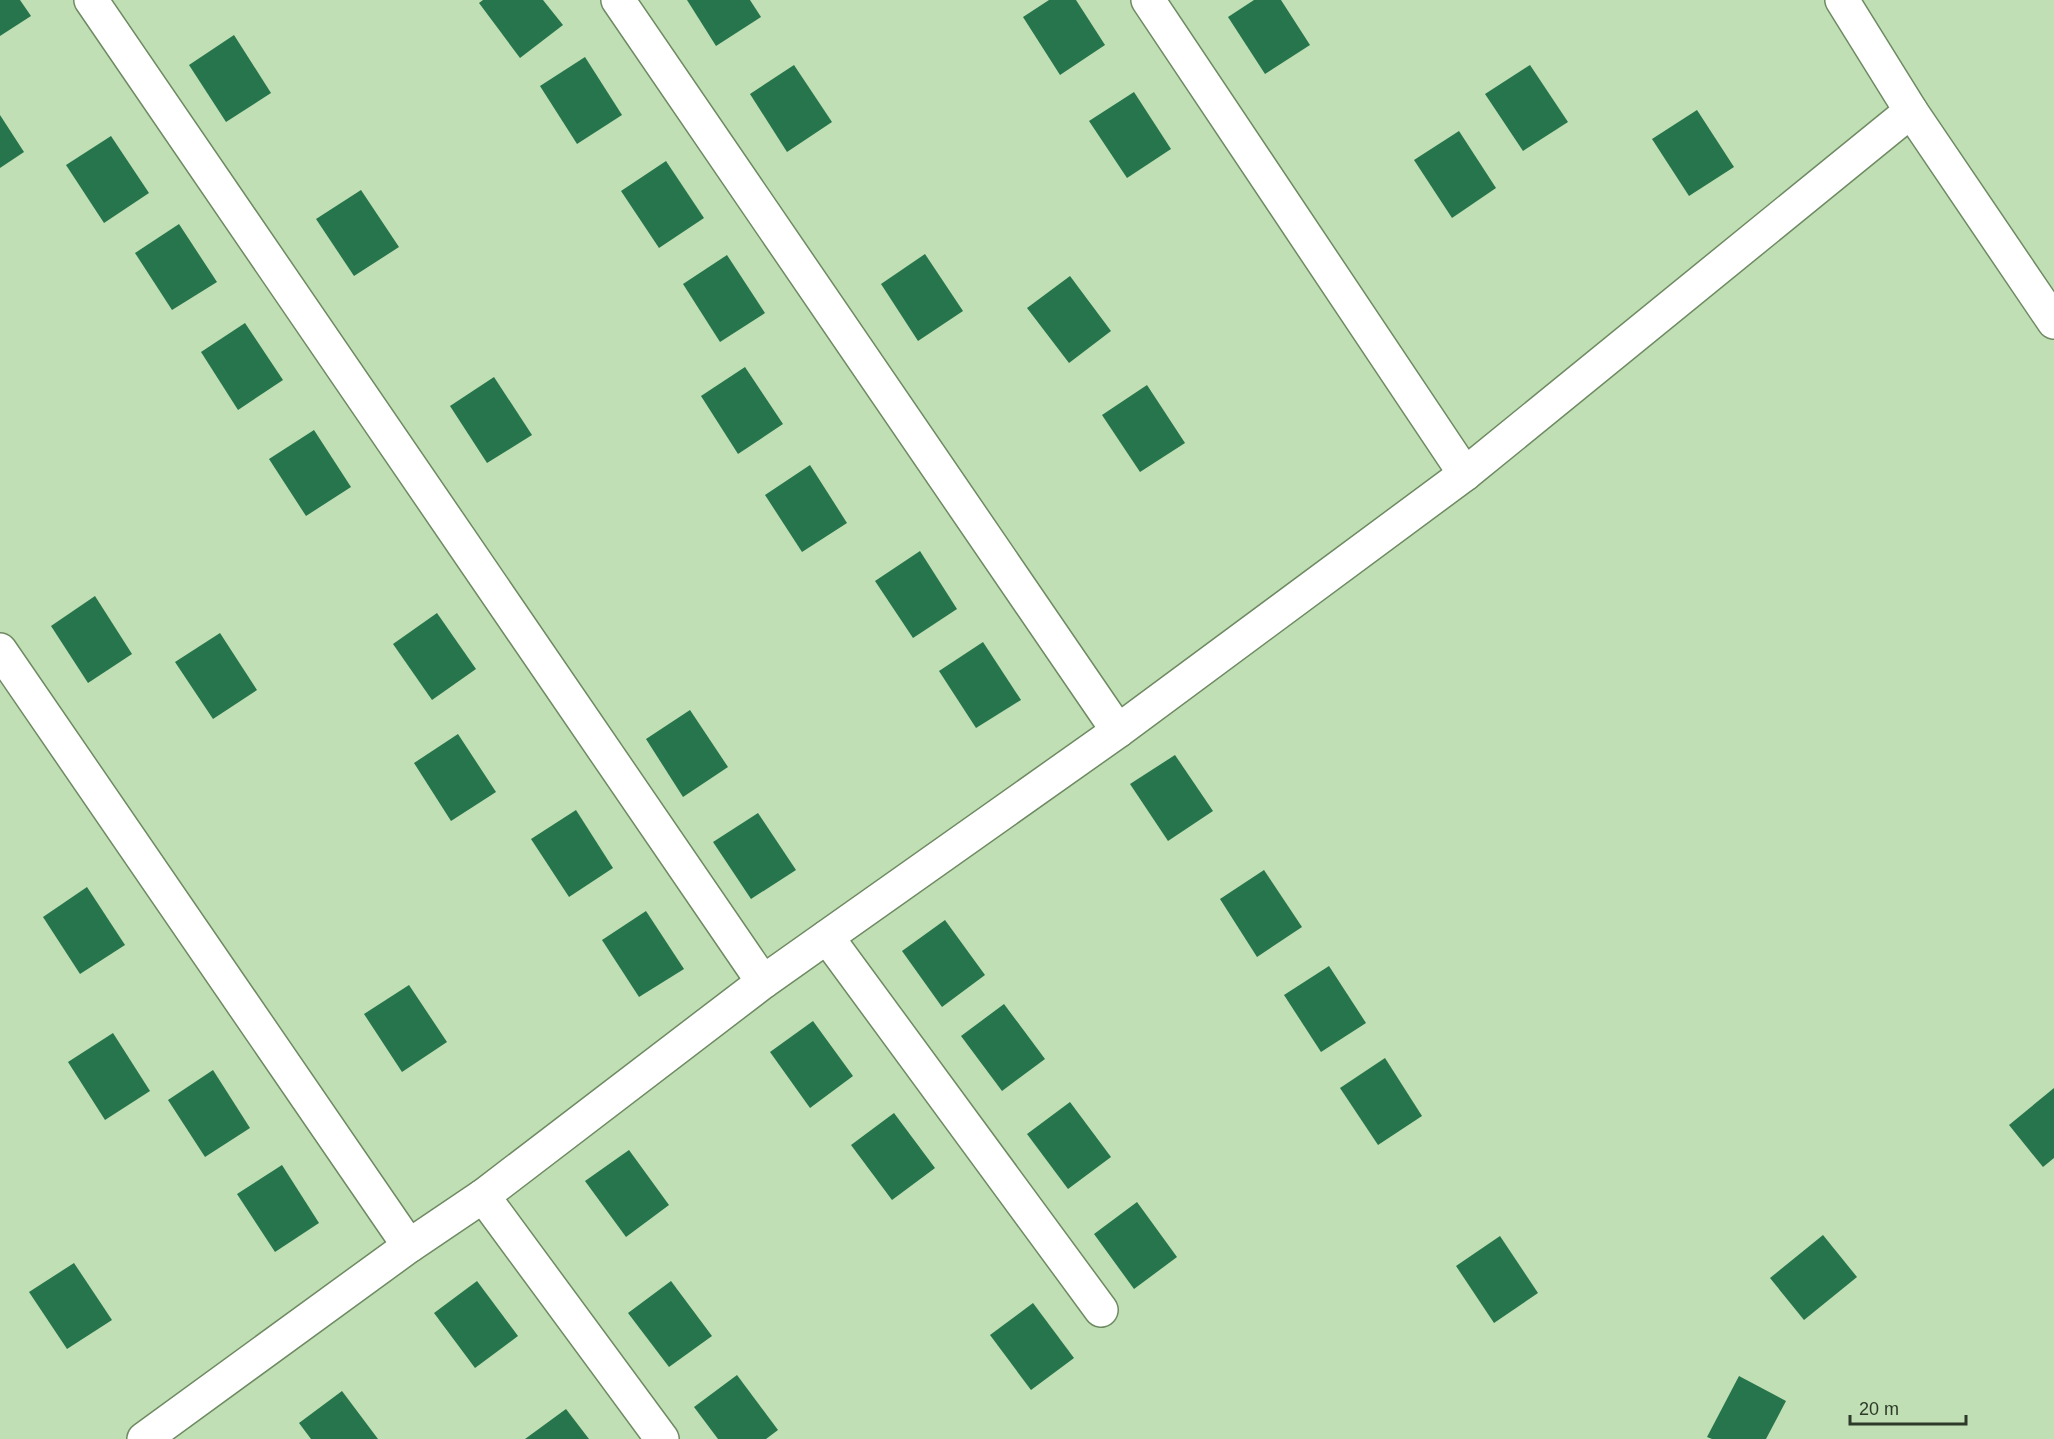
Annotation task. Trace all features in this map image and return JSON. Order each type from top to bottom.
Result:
[{"type":"street","points":[[91,0],[763,982]]},
{"type":"street","points":[[618,0],[1118,731]]},
{"type":"street","points":[[1148,0],[1465,474]]},
{"type":"street","points":[[1842,0],[1911,111],[2054,322]]},
{"type":"street","points":[[144,1439],[409,1246],[483,1196],[763,982],[1118,731],[1465,474],[1911,111]]},
{"type":"street","points":[[0,650],[409,1246]]},
{"type":"street","points":[[827,937],[1101,1310]]},
{"type":"street","points":[[483,1196],[662,1439]]},
{"type":"building","points":[[0,0],[20,0],[31,16],[0,36]]},
{"type":"building","points":[[483,0],[543,0],[563,25],[520,58],[479,3]]},
{"type":"building","points":[[687,0],[750,0],[761,17],[716,46]]},
{"type":"building","points":[[1049,0],[1076,0],[1105,45],[1060,75],[1023,17]]},
{"type":"building","points":[[1254,0],[1281,0],[1310,45],[1265,74],[1228,17]]},
{"type":"building","points":[[234,35],[271,93],[226,122],[189,65]]},
{"type":"building","points":[[585,57],[622,115],[577,144],[540,86]]},
{"type":"building","points":[[794,65],[832,122],[787,152],[750,94]]},
{"type":"building","points":[[1530,65],[1568,122],[1523,151],[1485,94]]},
{"type":"building","points":[[1134,92],[1171,149],[1127,178],[1089,121]]},
{"type":"building","points":[[1697,110],[1734,167],[1689,196],[1652,139]]},
{"type":"building","points":[[0,115],[24,152],[0,168]]},
{"type":"building","points":[[1459,131],[1496,188],[1452,218],[1414,160]]},
{"type":"building","points":[[111,136],[149,193],[104,223],[66,165]]},
{"type":"building","points":[[666,161],[704,218],[659,248],[621,191]]},
{"type":"building","points":[[361,190],[399,247],[354,276],[316,219]]},
{"type":"building","points":[[179,224],[217,282],[172,310],[135,253]]},
{"type":"building","points":[[925,254],[963,311],[918,341],[881,284]]},
{"type":"building","points":[[727,255],[765,313],[720,342],[683,284]]},
{"type":"building","points":[[1070,276],[1111,331],[1069,363],[1027,308]]},
{"type":"building","points":[[245,323],[283,380],[238,410],[201,352]]},
{"type":"building","points":[[745,367],[783,424],[738,454],[701,396]]},
{"type":"building","points":[[494,377],[532,435],[487,463],[450,406]]},
{"type":"building","points":[[1147,385],[1185,443],[1140,472],[1102,415]]},
{"type":"building","points":[[314,430],[351,487],[306,516],[269,459]]},
{"type":"building","points":[[810,465],[847,523],[802,552],[765,495]]},
{"type":"building","points":[[920,551],[957,609],[913,638],[875,581]]},
{"type":"building","points":[[95,596],[132,654],[88,683],[51,626]]},
{"type":"building","points":[[437,613],[476,669],[432,700],[393,644]]},
{"type":"building","points":[[220,633],[257,690],[213,719],[175,662]]},
{"type":"building","points":[[983,642],[1021,700],[976,728],[939,671]]},
{"type":"building","points":[[690,710],[728,767],[683,797],[646,739]]},
{"type":"building","points":[[458,734],[496,792],[451,821],[414,763]]},
{"type":"building","points":[[1175,755],[1213,811],[1168,841],[1130,784]]},
{"type":"building","points":[[576,810],[613,868],[569,897],[531,839]]},
{"type":"building","points":[[758,813],[796,870],[751,899],[713,842]]},
{"type":"building","points":[[1264,870],[1302,927],[1257,957],[1220,899]]},
{"type":"building","points":[[87,887],[125,945],[80,974],[43,917]]},
{"type":"building","points":[[646,911],[684,969],[639,997],[602,940]]},
{"type":"building","points":[[945,920],[985,975],[942,1007],[902,951]]},
{"type":"building","points":[[1329,966],[1366,1023],[1321,1052],[1284,995]]},
{"type":"building","points":[[409,985],[447,1042],[402,1072],[364,1014]]},
{"type":"building","points":[[1004,1004],[1045,1059],[1002,1091],[961,1036]]},
{"type":"building","points":[[813,1021],[853,1076],[810,1108],[770,1052]]},
{"type":"building","points":[[113,1033],[150,1091],[105,1120],[68,1062]]},
{"type":"building","points":[[1385,1058],[1422,1116],[1378,1145],[1340,1088]]},
{"type":"building","points":[[213,1070],[250,1128],[205,1157],[168,1100]]},
{"type":"building","points":[[2054,1088],[2054,1158],[2043,1167],[2009,1125]]},
{"type":"building","points":[[1070,1102],[1111,1157],[1068,1189],[1027,1134]]},
{"type":"building","points":[[894,1113],[935,1168],[892,1200],[851,1145]]},
{"type":"building","points":[[629,1150],[669,1205],[626,1237],[585,1181]]},
{"type":"building","points":[[282,1165],[319,1223],[275,1252],[237,1194]]},
{"type":"building","points":[[1137,1202],[1177,1257],[1134,1289],[1094,1234]]},
{"type":"building","points":[[1823,1235],[1857,1277],[1804,1320],[1770,1278]]},
{"type":"building","points":[[1500,1236],[1538,1293],[1494,1323],[1456,1266]]},
{"type":"building","points":[[74,1263],[112,1320],[67,1349],[29,1292]]},
{"type":"building","points":[[477,1281],[518,1336],[475,1368],[434,1313]]},
{"type":"building","points":[[671,1281],[712,1336],[669,1367],[628,1313]]},
{"type":"building","points":[[1033,1303],[1074,1358],[1031,1390],[990,1335]]},
{"type":"building","points":[[737,1375],[778,1430],[766,1439],[718,1439],[694,1407]]},
{"type":"building","points":[[1739,1376],[1786,1401],[1766,1439],[1712,1439],[1707,1437]]},
{"type":"building","points":[[342,1391],[378,1439],[311,1439],[299,1423]]},
{"type":"building","points":[[566,1409],[589,1439],[525,1439]]}]
